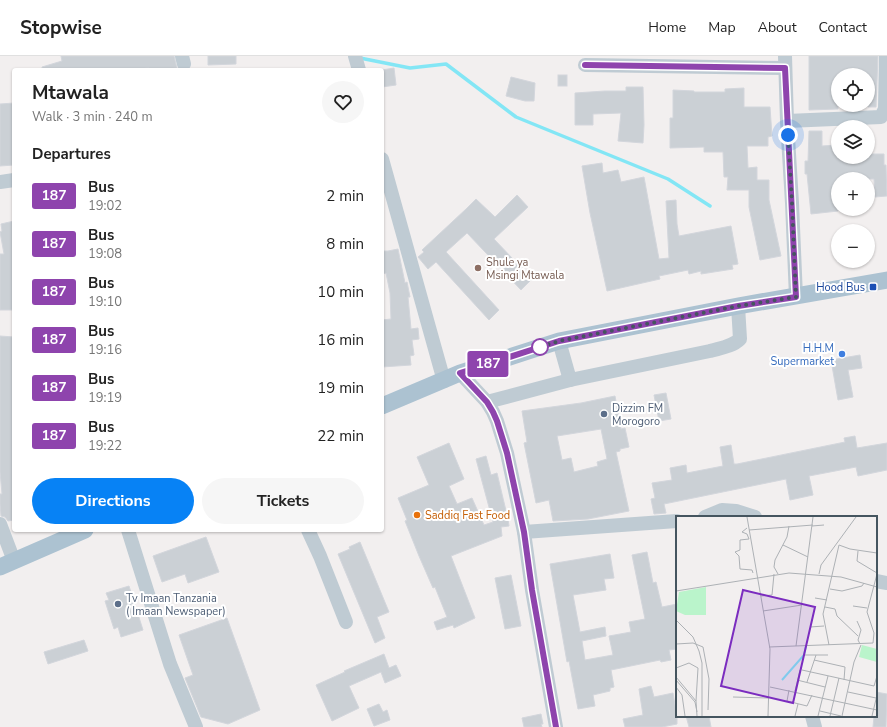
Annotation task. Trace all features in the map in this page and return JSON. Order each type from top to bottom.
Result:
[{"type":"main road","points":[[384,405],[460,373],[559,341],[738,306],[887,280]]},
{"type":"main road","points":[[7,564],[80,532]]},
{"type":"street","points":[[356,56],[359,68]]},
{"type":"street","points":[[787,121],[881,117],[885,109],[886,56]]},
{"type":"street","points":[[585,65],[684,61],[785,62],[796,297]]},
{"type":"street","points":[[384,166],[444,381]]},
{"type":"street","points":[[487,402],[570,380],[710,351],[736,342],[740,339],[738,306]]},
{"type":"street","points":[[559,341],[570,380]]},
{"type":"street","points":[[460,373],[487,402],[502,434],[524,532],[532,590],[556,727]]},
{"type":"street","points":[[707,516],[722,510],[736,511],[753,516]]},
{"type":"street","points":[[524,532],[676,522]]},
{"type":"street","points":[[0,524],[7,564]]},
{"type":"street","points":[[129,532],[170,664],[196,727]]},
{"type":"street","points":[[309,532],[346,622]]},
{"type":"street","points":[[877,581],[887,583]]},
{"type":"street","points":[[812,717],[814,727]]},
{"type":"building","points":[[61,56],[174,56],[177,68],[42,68],[62,61]]},
{"type":"building","points":[[208,56],[236,56],[236,64],[208,65]]},
{"type":"building","points":[[809,56],[878,56],[876,107],[875,68],[831,68],[831,109],[809,110]]},
{"type":"building","points":[[394,68],[396,85],[384,87],[384,70]]},
{"type":"building","points":[[558,75],[567,75],[567,86],[558,86]]},
{"type":"building","points":[[511,77],[535,83],[534,101],[525,101],[506,96]]},
{"type":"building","points":[[626,87],[643,87],[643,143],[618,141],[621,113],[593,114],[593,125],[575,125],[575,93],[626,91]]},
{"type":"building","points":[[744,88],[744,107],[770,107],[772,136],[768,137],[768,146],[747,146],[748,168],[757,167],[757,180],[769,180],[769,200],[781,256],[760,260],[749,207],[749,190],[727,190],[728,177],[724,177],[723,152],[704,152],[704,147],[670,148],[670,118],[673,118],[673,90],[725,92],[725,89]]},
{"type":"building","points":[[12,103],[12,165],[0,166],[0,104]]},
{"type":"building","points":[[809,131],[822,131],[822,146],[831,145],[831,164],[875,164],[875,154],[884,154],[884,165],[886,165],[887,196],[875,197],[875,172],[831,172],[831,212],[811,214],[807,174],[805,174],[805,161],[808,161]]},
{"type":"building","points":[[602,163],[603,173],[618,170],[621,182],[644,177],[659,259],[669,258],[666,201],[676,200],[679,236],[731,226],[738,264],[732,265],[733,269],[701,274],[701,271],[689,274],[688,270],[659,276],[660,279],[607,291],[590,213],[582,166]]},
{"type":"building","points":[[517,195],[528,207],[494,239],[532,279],[521,290],[467,233],[446,252],[499,310],[489,320],[436,262],[428,269],[418,257],[424,252],[422,250],[476,199],[495,217]]},
{"type":"building","points":[[12,221],[12,310],[0,310],[0,254],[4,254],[0,232],[2,231],[1,224]]},
{"type":"building","points":[[398,249],[405,283],[407,282],[410,297],[408,297],[411,329],[418,328],[419,339],[412,340],[414,355],[410,356],[411,365],[384,367],[384,320],[391,319],[390,293],[386,273],[384,274],[384,251]]},
{"type":"building","points":[[0,336],[12,337],[12,520],[8,521],[5,517],[1,516],[0,494],[2,494],[0,472]]},
{"type":"building","points":[[860,355],[862,368],[848,370],[853,397],[838,400],[831,360]]},
{"type":"building","points":[[666,393],[671,419],[659,421],[654,395]]},
{"type":"building","points":[[615,396],[621,429],[625,428],[629,447],[620,449],[620,451],[616,452],[629,511],[588,519],[553,521],[549,500],[536,503],[524,443],[527,442],[522,411],[581,403]],"holes":[[[601,429],[607,459],[597,462],[598,466],[574,472],[571,458],[562,460],[557,436]]]},
{"type":"building","points":[[855,436],[857,448],[887,443],[887,470],[858,476],[856,467],[809,476],[813,495],[790,500],[786,479],[664,504],[666,513],[654,514],[651,499],[655,498],[652,483],[672,480],[670,468],[686,465],[687,473],[723,466],[720,447],[731,445],[734,464],[737,464],[845,442],[844,438]]},
{"type":"building","points":[[449,443],[464,479],[449,486],[457,504],[472,498],[484,525],[493,522],[476,459],[486,456],[491,475],[497,473],[509,526],[501,527],[502,536],[451,556],[475,618],[454,628],[453,625],[437,630],[434,622],[447,617],[435,587],[433,588],[419,556],[405,521],[407,520],[398,498],[429,485],[417,457]]},
{"type":"building","points":[[206,537],[219,572],[188,583],[185,574],[162,582],[153,556]]},
{"type":"building","points":[[360,542],[389,612],[377,617],[385,638],[375,643],[338,554],[350,549],[349,547]]},
{"type":"building","points":[[647,552],[653,583],[656,582],[662,607],[676,604],[676,649],[669,650],[671,660],[661,662],[660,660],[611,670],[614,687],[610,688],[610,691],[593,695],[595,706],[578,709],[569,661],[567,662],[550,564],[610,554],[614,578],[604,579],[606,590],[573,595],[580,632],[605,627],[606,636],[582,641],[585,660],[613,655],[609,636],[631,632],[629,622],[645,619],[632,555]]},
{"type":"building","points":[[511,575],[521,626],[505,629],[495,578]]},
{"type":"building","points":[[129,586],[143,630],[121,637],[118,627],[114,629],[105,601],[109,600],[106,593]]},
{"type":"building","points":[[227,618],[260,710],[228,724],[201,717],[185,678],[193,675],[179,635]]},
{"type":"building","points":[[84,640],[88,651],[48,664],[44,652]]},
{"type":"building","points":[[384,654],[389,668],[396,665],[401,676],[385,683],[381,672],[349,686],[359,708],[332,721],[316,685]]},
{"type":"building","points":[[651,686],[654,697],[673,693],[677,724],[662,727],[625,727],[623,719],[643,715],[639,689]]},
{"type":"building","points":[[877,692],[887,694],[886,727],[873,727],[874,717],[877,717]]},
{"type":"building","points":[[379,704],[383,712],[387,710],[390,720],[374,726],[367,709]]},
{"type":"building","points":[[541,714],[543,724],[541,724],[542,727],[524,727],[522,718]]},
{"type":"building","points":[[686,717],[709,717],[711,727],[689,727]]},
{"type":"waterway","points":[[360,58],[410,68],[446,64],[516,117],[668,179],[710,206]]},
{"type":"bus line","name":"187","points":[[556,727],[532,590],[524,532],[502,434],[487,402],[460,373],[559,341],[738,306],[796,297],[785,68],[585,65]]},
{"type":"place","name":"Shule ya Msingi Mtawala","points":[[478,268]]},
{"type":"place","name":"Hood Bus","points":[[873,287]]},
{"type":"place","name":"H.H.M Supermarket","points":[[842,354]]},
{"type":"place","name":"Dizzim FM Morogoro","points":[[604,414]]},
{"type":"place","name":"Saddiq Fast Food","points":[[417,515]]},
{"type":"place","name":"Tv Imaan Tanzania ( Imaan Newspaper)","points":[[118,604]]},
{"type":"route","points":[[540,347],[534,349],[559,341],[738,306],[796,297],[788,135]]}]
